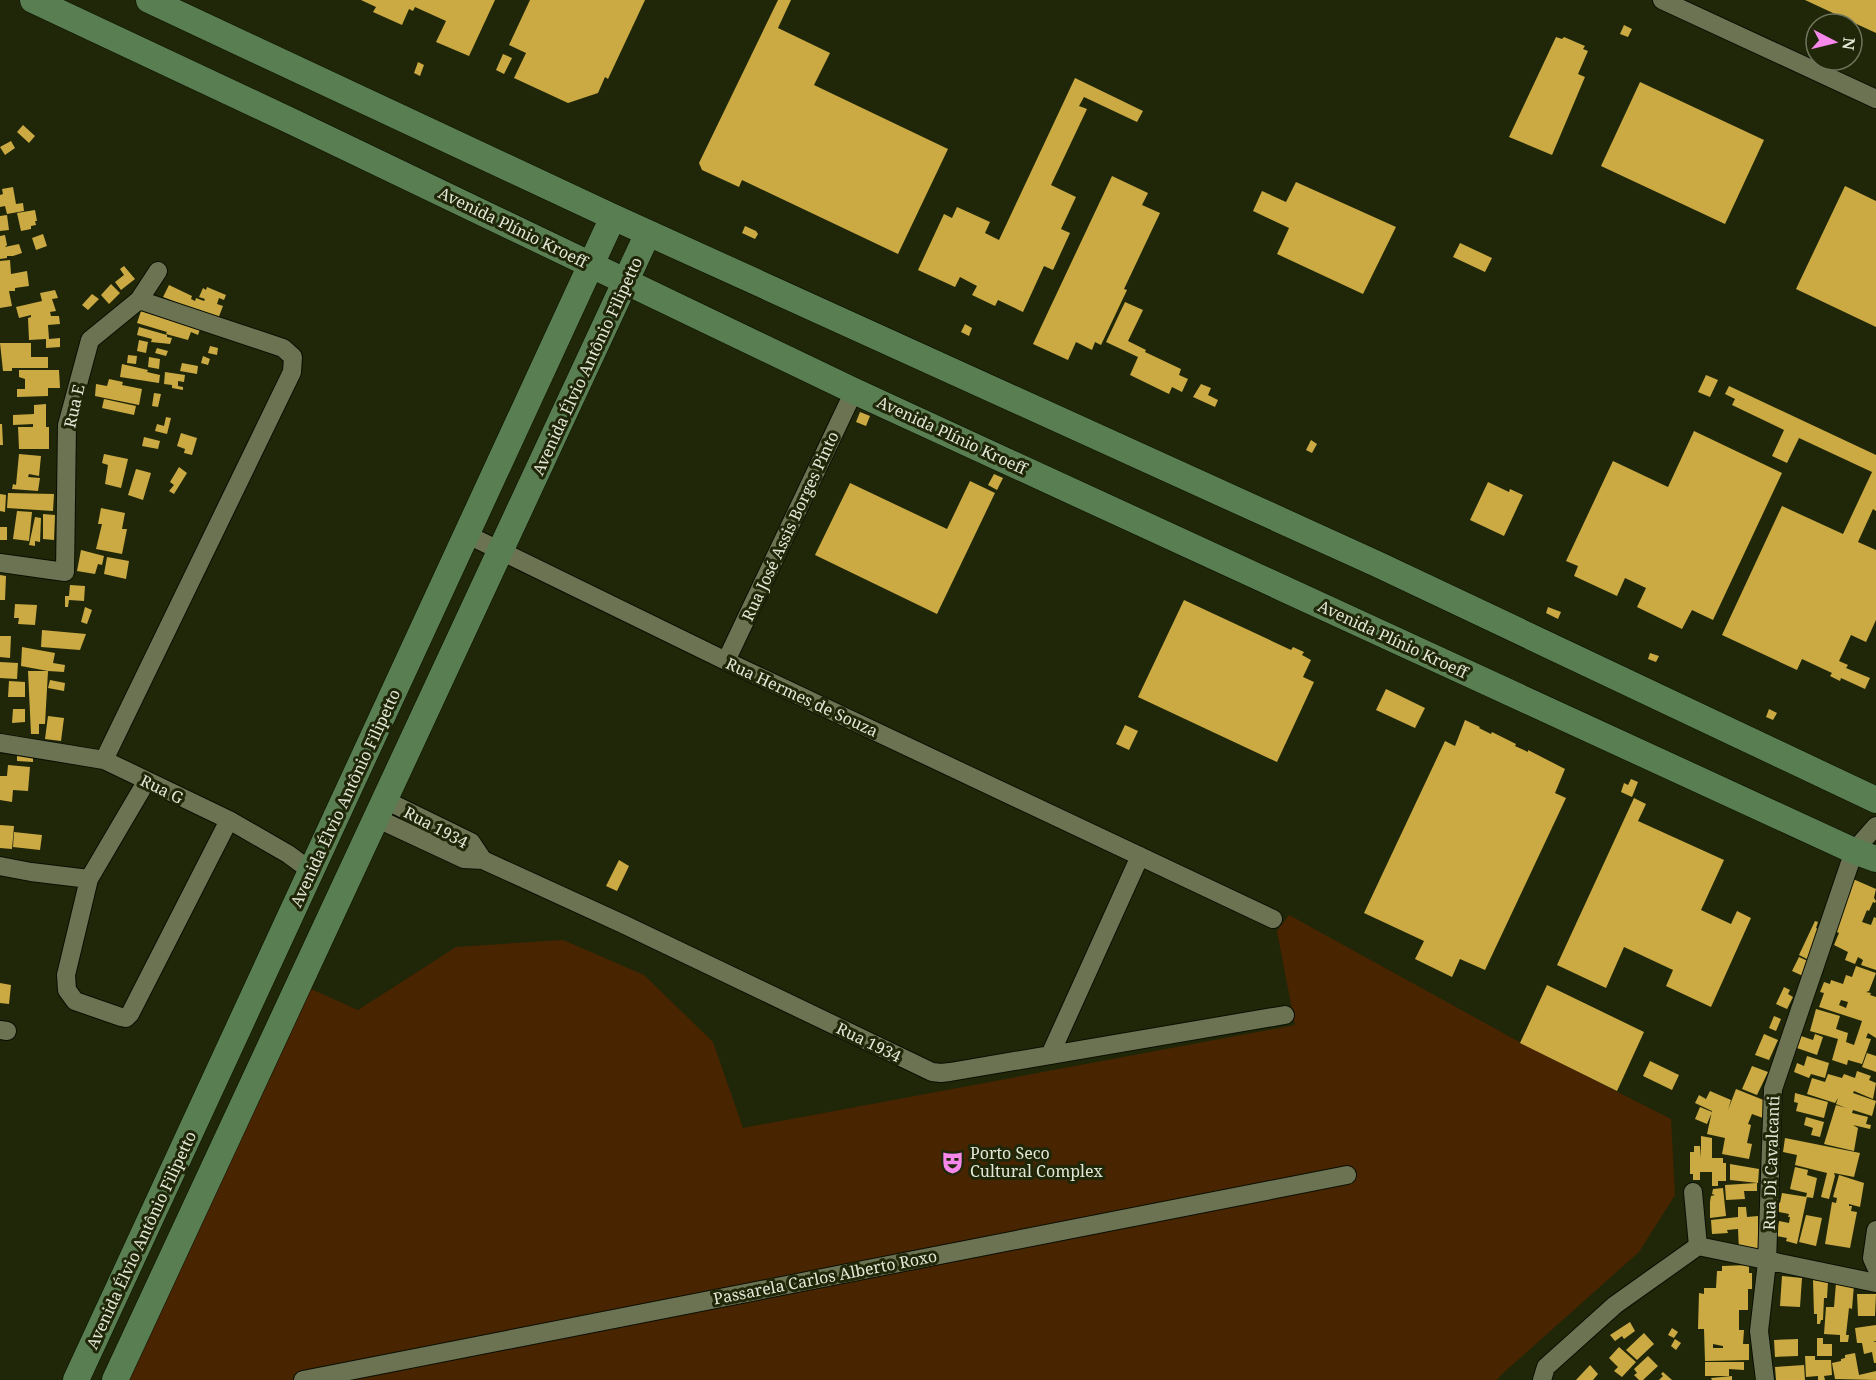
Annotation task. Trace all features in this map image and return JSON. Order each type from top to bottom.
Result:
[{"type":"main road","name":"Avenida Plínio Kroeff","points":[[33,0],[855,391],[1865,855]]},
{"type":"main road","points":[[149,0],[613,217],[1377,564],[1876,800]]},
{"type":"main road","name":"Avenida Élvio Antônio Filipetto","points":[[76,1380],[613,217]]},
{"type":"main road","name":"Avenida Élvio Antônio Filipetto","points":[[115,1380],[376,807],[501,551],[648,233]]},
{"type":"main road","points":[[330,829],[342,816],[376,807],[361,787],[362,761]]},
{"type":"street","points":[[1662,0],[1876,99]]},
{"type":"street","name":"Rua E","points":[[0,563],[65,572],[67,425],[90,340],[139,300],[158,271]]},
{"type":"street","points":[[104,760],[292,372],[293,357],[283,348],[139,300]]},
{"type":"street","name":"Rua José Assis Borges Pinto","points":[[726,661],[855,391]]},
{"type":"street","name":"Rua Hermes de Souza","points":[[466,534],[726,661],[1274,919]]},
{"type":"street","name":"Rua G","points":[[0,742],[104,760],[229,820],[288,854],[311,872]]},
{"type":"street","points":[[146,782],[89,879],[66,975],[67,990],[75,1001],[126,1018],[130,1014],[229,820]]},
{"type":"street","name":"Rua 1934","points":[[376,807],[471,842],[483,860],[623,924],[932,1072],[940,1073],[1285,1015]]},
{"type":"street","points":[[1865,855],[1876,826]]},
{"type":"street","name":"Rua Di Cavalcanti","points":[[1765,1380],[1759,1331],[1767,1262],[1773,1089],[1865,855]]},
{"type":"street","points":[[1050,1055],[1140,856]]},
{"type":"street","points":[[0,866],[89,879]]},
{"type":"street","name":"Passarela Carlos Alberto Roxo","points":[[303,1380],[1347,1175]]},
{"type":"street","points":[[1693,1192],[1698,1246]]},
{"type":"street","points":[[1876,1230],[1872,1257],[1876,1267]]},
{"type":"street","points":[[1542,1380],[1546,1367],[1615,1305],[1698,1246],[1876,1283]]},
{"type":"shaded area","name":"Porto Seco Cultural Complex","points":[[1289,915],[1523,1044],[1671,1119],[1675,1195],[1639,1252],[1497,1380],[127,1380],[311,989],[358,1010],[456,947],[563,940],[644,975],[713,1042],[743,1128],[1295,1025],[1277,931]]},
{"type":"building","points":[[361,0],[495,0],[469,56],[436,42],[446,21],[415,7],[413,11],[409,9],[402,25],[373,12],[376,7]]},
{"type":"building","points":[[530,0],[645,0],[608,79],[605,77],[598,93],[568,103],[514,78],[526,53],[509,45]]},
{"type":"building","points":[[778,0],[791,0],[778,28],[830,53],[814,85],[948,149],[898,254],[742,180],[739,187],[702,170],[699,163]]},
{"type":"building","points":[[1805,0],[1876,0],[1876,33],[1864,27],[1864,12],[1831,12]]},
{"type":"building","points":[[1624,25],[1632,29],[1628,37],[1620,34]]},
{"type":"building","points":[[1556,37],[1562,39],[1564,37],[1585,46],[1583,49],[1588,51],[1578,74],[1585,77],[1552,155],[1509,137]]},
{"type":"building","points":[[503,54],[512,58],[504,74],[496,70]]},
{"type":"building","points":[[418,62],[424,65],[420,76],[414,73]]},
{"type":"building","points":[[1075,78],[1143,111],[1137,122],[1084,97],[1079,106],[1087,109],[1051,185],[1076,197],[1061,229],[1070,233],[1053,270],[1044,266],[1023,312],[998,300],[995,306],[972,295],[977,286],[960,277],[955,287],[918,270],[944,214],[952,218],[957,207],[990,222],[985,233],[999,240]]},
{"type":"building","points":[[1640,82],[1764,140],[1725,224],[1601,166]]},
{"type":"building","points":[[23,125],[35,136],[29,143],[17,132]]},
{"type":"building","points":[[11,141],[15,148],[5,155],[0,147]]},
{"type":"building","points":[[1112,176],[1148,193],[1142,205],[1160,213],[1124,289],[1127,290],[1101,345],[1095,342],[1092,350],[1076,342],[1068,360],[1033,344]]},
{"type":"building","points":[[1296,182],[1396,227],[1363,294],[1277,254],[1289,228],[1253,211],[1262,191],[1286,202]]},
{"type":"building","points":[[1845,186],[1876,201],[1876,327],[1796,289]]},
{"type":"building","points":[[13,187],[16,204],[23,203],[24,211],[7,214],[5,206],[0,207],[0,195],[3,194],[2,189]]},
{"type":"building","points":[[35,210],[36,225],[31,226],[31,229],[21,231],[17,213]]},
{"type":"building","points":[[7,215],[9,230],[0,231],[0,216]]},
{"type":"building","points":[[745,226],[756,231],[758,234],[755,239],[742,233]]},
{"type":"building","points":[[43,234],[47,246],[36,250],[32,238]]},
{"type":"building","points":[[5,235],[7,245],[5,247],[19,244],[22,253],[0,259],[0,236]]},
{"type":"building","points":[[1460,243],[1492,258],[1485,272],[1453,257]]},
{"type":"building","points":[[10,260],[11,274],[27,271],[29,286],[9,291],[12,306],[0,308],[0,261]]},
{"type":"building","points":[[124,266],[135,279],[121,290],[115,282],[124,275],[120,269]]},
{"type":"building","points":[[111,284],[120,293],[109,304],[101,295]]},
{"type":"building","points":[[169,285],[192,296],[191,299],[195,301],[196,298],[204,301],[205,299],[199,297],[203,288],[206,290],[207,287],[226,295],[224,300],[219,298],[217,304],[223,306],[218,319],[163,297]]},
{"type":"building","points":[[55,290],[58,298],[52,299],[56,311],[50,312],[51,316],[59,316],[60,324],[48,325],[49,339],[60,338],[60,347],[46,348],[46,339],[29,340],[28,318],[31,315],[19,318],[16,307],[42,301],[40,293]]},
{"type":"building","points":[[92,294],[99,299],[88,310],[82,305]]},
{"type":"building","points":[[1125,302],[1143,310],[1128,341],[1181,369],[1179,375],[1188,379],[1182,392],[1172,387],[1169,394],[1130,375],[1138,357],[1106,342]]},
{"type":"building","points":[[141,311],[200,329],[198,335],[191,332],[188,340],[137,323]]},
{"type":"building","points":[[965,324],[972,328],[969,336],[961,332]]},
{"type":"building","points":[[139,327],[167,335],[172,338],[170,344],[151,342],[152,339],[137,335]]},
{"type":"building","points":[[139,340],[148,342],[146,353],[137,351]]},
{"type":"building","points":[[0,343],[31,343],[31,357],[48,357],[48,368],[12,368],[12,371],[3,371]]},
{"type":"building","points":[[210,346],[218,348],[217,355],[208,353]]},
{"type":"building","points":[[157,348],[168,351],[166,356],[155,353]]},
{"type":"building","points":[[128,355],[137,356],[136,364],[127,363]]},
{"type":"building","points":[[203,356],[210,359],[208,365],[201,363]]},
{"type":"building","points":[[149,357],[160,359],[159,369],[148,367]]},
{"type":"building","points":[[182,363],[198,366],[197,374],[180,371]]},
{"type":"building","points":[[122,364],[160,375],[159,383],[120,377]]},
{"type":"building","points":[[19,370],[59,370],[60,388],[48,388],[48,396],[17,397],[17,389],[25,389],[25,379],[19,377]]},
{"type":"building","points":[[165,372],[185,375],[184,382],[178,381],[178,386],[183,387],[183,390],[164,384]]},
{"type":"building","points":[[1706,375],[1718,380],[1710,397],[1698,392]]},
{"type":"building","points":[[109,379],[123,382],[122,385],[142,389],[139,405],[95,396],[96,384],[107,386]]},
{"type":"building","points":[[1201,384],[1211,388],[1208,395],[1218,400],[1215,407],[1193,397]]},
{"type":"building","points":[[1729,386],[1876,455],[1876,511],[1873,509],[1858,542],[1876,550],[1876,620],[1866,642],[1851,635],[1839,661],[1848,665],[1846,668],[1870,678],[1865,689],[1841,678],[1840,681],[1830,676],[1832,673],[1802,659],[1797,670],[1722,635],[1782,506],[1843,534],[1872,472],[1799,438],[1787,463],[1772,456],[1784,430],[1732,405],[1735,399],[1725,394]]},
{"type":"building","points":[[154,393],[161,394],[158,407],[152,406]]},
{"type":"building","points":[[104,399],[136,406],[134,415],[102,408]]},
{"type":"building","points":[[46,404],[49,449],[19,449],[18,427],[33,427],[33,424],[13,425],[13,415],[34,414],[34,405]]},
{"type":"building","points":[[860,412],[870,416],[866,426],[856,422]]},
{"type":"building","points":[[166,417],[171,418],[167,434],[155,431],[157,424],[164,426]]},
{"type":"building","points":[[0,424],[2,424],[3,445],[0,445]]},
{"type":"building","points":[[1694,431],[1782,473],[1713,620],[1692,610],[1682,629],[1637,607],[1646,588],[1625,578],[1617,596],[1574,576],[1578,566],[1566,561],[1613,461],[1668,487]]},
{"type":"building","points":[[181,433],[197,438],[192,455],[184,453],[185,449],[177,446]]},
{"type":"building","points":[[144,437],[160,441],[158,449],[142,446]]},
{"type":"building","points":[[1311,440],[1317,444],[1312,453],[1306,450]]},
{"type":"building","points":[[19,454],[41,456],[39,476],[29,474],[28,477],[40,478],[38,491],[12,489],[13,484],[16,485]]},
{"type":"building","points":[[104,454],[128,459],[121,488],[105,484],[108,465],[102,463]]},
{"type":"building","points":[[179,467],[187,473],[174,494],[169,491],[174,485],[170,482]]},
{"type":"building","points":[[136,469],[151,473],[143,500],[128,495]]},
{"type":"building","points":[[994,474],[1003,478],[997,490],[988,485]]},
{"type":"building","points":[[970,481],[995,493],[937,614],[815,555],[850,483],[947,529]]},
{"type":"building","points":[[1488,482],[1509,492],[1510,489],[1523,495],[1504,536],[1470,520]]},
{"type":"building","points":[[8,493],[54,494],[53,511],[7,508]]},
{"type":"building","points":[[0,494],[6,495],[5,512],[0,511]]},
{"type":"building","points":[[101,508],[125,513],[122,529],[127,529],[122,554],[96,549],[102,524],[98,524]]},
{"type":"building","points":[[17,511],[32,512],[29,541],[13,539]]},
{"type":"building","points":[[43,514],[55,515],[54,540],[43,539]]},
{"type":"building","points":[[35,517],[41,518],[40,542],[35,541],[35,546],[29,545]]},
{"type":"building","points":[[0,527],[7,527],[7,540],[0,540]]},
{"type":"building","points":[[81,550],[104,556],[102,565],[98,564],[95,574],[77,571]]},
{"type":"building","points":[[107,557],[129,561],[126,579],[104,574]]},
{"type":"building","points":[[0,575],[6,576],[5,600],[0,600]]},
{"type":"building","points":[[70,585],[85,586],[84,601],[69,600],[68,607],[65,607],[65,596],[69,596]]},
{"type":"building","points":[[1184,600],[1291,650],[1293,647],[1304,652],[1302,655],[1311,660],[1303,677],[1314,682],[1277,762],[1138,697]]},
{"type":"building","points":[[15,604],[37,605],[35,625],[18,624],[19,618],[14,618]]},
{"type":"building","points":[[85,607],[92,610],[87,624],[81,622]]},
{"type":"building","points":[[1548,607],[1561,612],[1558,619],[1546,613]]},
{"type":"building","points":[[42,630],[86,634],[80,650],[41,647]]},
{"type":"building","points":[[0,636],[11,636],[10,658],[0,657]]},
{"type":"building","points":[[22,647],[55,653],[53,663],[65,665],[64,672],[21,666]]},
{"type":"building","points":[[1650,653],[1659,656],[1656,662],[1648,659]]},
{"type":"building","points":[[0,662],[18,663],[17,679],[0,678]]},
{"type":"building","points":[[28,671],[48,671],[45,724],[39,724],[39,734],[31,734]]},
{"type":"building","points":[[50,680],[65,683],[64,691],[48,688]]},
{"type":"building","points":[[9,681],[25,682],[25,697],[8,697]]},
{"type":"building","points":[[1386,689],[1425,708],[1415,728],[1376,710]]},
{"type":"building","points":[[13,709],[25,709],[25,722],[12,723]]},
{"type":"building","points":[[1769,709],[1777,713],[1773,720],[1766,717]]},
{"type":"building","points":[[48,716],[64,718],[61,741],[45,739]]},
{"type":"building","points":[[1465,720],[1565,769],[1555,793],[1566,798],[1485,970],[1460,959],[1452,977],[1415,959],[1424,941],[1364,913],[1445,741],[1455,746]]},
{"type":"building","points":[[1125,725],[1138,731],[1129,750],[1116,744]]},
{"type":"building","points":[[17,751],[33,752],[33,762],[17,761]]},
{"type":"building","points":[[8,765],[30,767],[28,791],[13,790],[12,802],[0,800],[0,776],[7,776]]},
{"type":"building","points":[[1631,779],[1638,782],[1632,797],[1621,792],[1624,783],[1628,785]]},
{"type":"building","points":[[1634,798],[1646,804],[1638,821],[1724,860],[1701,910],[1731,924],[1737,911],[1751,918],[1711,1007],[1666,986],[1673,970],[1624,947],[1606,988],[1557,965]]},
{"type":"building","points":[[0,825],[14,826],[12,849],[0,848]]},
{"type":"building","points":[[14,832],[42,835],[40,850],[13,847]]},
{"type":"building","points":[[619,860],[629,866],[617,891],[606,886]]},
{"type":"building","points":[[1853,879],[1876,889],[1874,898],[1876,901],[1873,902],[1869,911],[1867,910],[1862,922],[1871,925],[1874,917],[1876,918],[1876,970],[1861,965],[1863,960],[1858,957],[1855,964],[1845,960],[1848,952],[1834,945],[1839,933],[1835,931]]},
{"type":"building","points":[[1815,921],[1818,922],[1816,928],[1822,931],[1809,960],[1799,955]]},
{"type":"building","points":[[1799,957],[1810,962],[1803,976],[1792,971]]},
{"type":"building","points":[[1856,966],[1876,973],[1869,991],[1866,992],[1876,997],[1876,1038],[1868,1033],[1866,1038],[1871,1039],[1862,1064],[1848,1060],[1847,1065],[1832,1060],[1838,1039],[1810,1031],[1816,1009],[1840,1016],[1836,1029],[1848,1033],[1846,1042],[1854,1045],[1862,1021],[1819,1007],[1824,993],[1820,992],[1824,982],[1830,984],[1831,980],[1843,984],[1846,975],[1852,977]],"holes":[[[1841,1000],[1848,1002],[1846,1008],[1839,1005]]]},
{"type":"building","points":[[0,983],[11,985],[9,1004],[0,1003]]},
{"type":"building","points":[[1547,985],[1644,1032],[1617,1091],[1520,1043]]},
{"type":"building","points":[[1784,987],[1790,990],[1788,994],[1793,997],[1787,1009],[1776,1004]]},
{"type":"building","points":[[1774,1016],[1781,1019],[1776,1031],[1769,1028]]},
{"type":"building","points":[[1764,1034],[1778,1040],[1769,1060],[1755,1055]]},
{"type":"building","points":[[1815,1034],[1823,1037],[1817,1055],[1794,1047],[1798,1035],[1813,1040]]},
{"type":"building","points":[[1867,1053],[1876,1056],[1876,1072],[1862,1067]]},
{"type":"building","points":[[1807,1056],[1829,1063],[1825,1078],[1811,1074],[1809,1078],[1794,1072],[1797,1063],[1804,1066]]},
{"type":"building","points":[[1650,1061],[1679,1075],[1672,1090],[1643,1076]]},
{"type":"building","points":[[1752,1066],[1768,1072],[1757,1095],[1742,1089]]},
{"type":"building","points":[[1857,1071],[1871,1076],[1869,1080],[1876,1083],[1873,1099],[1854,1091],[1853,1093],[1876,1101],[1872,1116],[1853,1110],[1852,1113],[1868,1117],[1866,1124],[1871,1125],[1870,1129],[1853,1125],[1858,1128],[1854,1151],[1824,1144],[1836,1105],[1846,1108],[1836,1104],[1838,1098],[1835,1103],[1807,1094],[1812,1078],[1825,1082],[1828,1074],[1842,1078],[1844,1074],[1855,1078]]},
{"type":"building","points":[[1736,1089],[1766,1101],[1763,1118],[1752,1114],[1748,1124],[1751,1125],[1747,1143],[1752,1144],[1749,1159],[1722,1154],[1725,1138],[1707,1134],[1712,1111],[1695,1103],[1699,1095],[1706,1099],[1710,1091],[1731,1100],[1728,1110]]},
{"type":"building","points":[[1795,1093],[1828,1102],[1824,1118],[1796,1111],[1798,1103],[1794,1102]]},
{"type":"building","points":[[1700,1107],[1712,1112],[1707,1124],[1695,1119]]},
{"type":"building","points":[[1806,1117],[1824,1122],[1820,1137],[1811,1135],[1813,1128],[1804,1125]]},
{"type":"building","points":[[1701,1136],[1712,1138],[1712,1158],[1723,1158],[1723,1163],[1726,1163],[1726,1181],[1718,1181],[1718,1186],[1712,1186],[1712,1172],[1700,1172],[1700,1180],[1693,1180],[1693,1174],[1690,1174],[1690,1152],[1694,1152],[1694,1146],[1700,1146],[1701,1158]]},
{"type":"building","points":[[1785,1138],[1860,1153],[1854,1177],[1834,1173],[1829,1199],[1821,1197],[1827,1173],[1795,1165],[1797,1155],[1783,1152]]},
{"type":"building","points":[[1730,1164],[1759,1169],[1758,1183],[1730,1180]]},
{"type":"building","points":[[1795,1167],[1808,1170],[1807,1175],[1817,1178],[1813,1198],[1806,1197],[1807,1193],[1790,1189]]},
{"type":"building","points":[[1839,1175],[1864,1183],[1860,1207],[1849,1204],[1852,1206],[1851,1211],[1857,1212],[1850,1248],[1825,1244],[1832,1202],[1836,1203],[1837,1198],[1833,1197]]},
{"type":"building","points":[[1757,1183],[1757,1191],[1744,1191],[1745,1199],[1726,1200],[1725,1185]]},
{"type":"building","points":[[1723,1188],[1726,1216],[1710,1218],[1711,1196],[1715,1195],[1712,1194],[1713,1189]]},
{"type":"building","points":[[1782,1193],[1807,1197],[1797,1244],[1786,1241],[1787,1238],[1776,1236],[1779,1221],[1789,1223],[1790,1217],[1788,1217],[1789,1214],[1775,1211]]},
{"type":"building","points":[[1738,1207],[1746,1207],[1747,1217],[1758,1216],[1758,1251],[1739,1251],[1738,1229],[1727,1230],[1728,1233],[1712,1234],[1711,1220],[1738,1217]]},
{"type":"building","points":[[1806,1215],[1822,1218],[1816,1246],[1799,1242]]},
{"type":"building","points":[[1749,1265],[1749,1273],[1752,1273],[1752,1289],[1748,1289],[1748,1310],[1739,1310],[1739,1330],[1744,1330],[1743,1344],[1749,1344],[1749,1360],[1705,1361],[1704,1329],[1698,1329],[1699,1293],[1704,1294],[1704,1288],[1716,1288],[1717,1271],[1722,1271],[1722,1266]],"holes":[[[1713,1344],[1723,1346],[1723,1348],[1713,1348]]]},
{"type":"building","points":[[1782,1276],[1802,1278],[1800,1307],[1780,1306]]},
{"type":"building","points":[[1813,1280],[1828,1282],[1827,1298],[1824,1298],[1823,1320],[1820,1324],[1817,1324],[1817,1314],[1814,1314]]},
{"type":"building","points":[[1836,1283],[1854,1285],[1852,1309],[1849,1308],[1846,1335],[1849,1335],[1848,1342],[1840,1342],[1840,1335],[1824,1334],[1826,1307],[1834,1307]]},
{"type":"building","points":[[1857,1294],[1876,1294],[1875,1316],[1858,1316]]},
{"type":"building","points":[[1630,1322],[1635,1331],[1624,1339],[1622,1336],[1615,1341],[1610,1335]]},
{"type":"building","points":[[1876,1325],[1876,1341],[1873,1342],[1876,1342],[1876,1363],[1874,1363],[1872,1352],[1864,1354],[1862,1343],[1857,1343],[1855,1328]]},
{"type":"building","points":[[1672,1328],[1678,1332],[1674,1338],[1668,1335]]},
{"type":"building","points":[[1644,1333],[1654,1344],[1637,1360],[1626,1350]]},
{"type":"building","points":[[1817,1338],[1823,1338],[1823,1344],[1832,1344],[1832,1356],[1817,1356]]},
{"type":"building","points":[[1675,1339],[1681,1343],[1676,1350],[1671,1346]]},
{"type":"building","points":[[1798,1339],[1798,1356],[1775,1357],[1774,1340]]},
{"type":"building","points":[[1619,1347],[1636,1362],[1622,1377],[1614,1371],[1618,1367],[1609,1358]]},
{"type":"building","points":[[1855,1353],[1859,1375],[1876,1371],[1876,1380],[1835,1379],[1832,1363],[1841,1361],[1845,1355]]},
{"type":"building","points":[[1648,1356],[1658,1366],[1643,1380],[1639,1380],[1634,1375],[1637,1373],[1634,1369]]},
{"type":"building","points":[[1805,1356],[1815,1356],[1815,1360],[1831,1360],[1832,1375],[1824,1376],[1825,1380],[1818,1380],[1818,1376],[1806,1377]]},
{"type":"building","points":[[1705,1362],[1744,1362],[1744,1370],[1729,1369],[1729,1376],[1705,1376]]},
{"type":"building","points":[[1590,1365],[1598,1374],[1593,1380],[1576,1380]]},
{"type":"building","points":[[1804,1365],[1805,1380],[1776,1380],[1775,1367]]},
{"type":"building","points":[[1663,1372],[1672,1380],[1659,1380]]},
{"type":"building","points":[[1732,1376],[1732,1380],[1712,1380],[1711,1378]]},
{"type":"place","name":"Porto Seco Cultural Complex","points":[[952,1162]]}]
